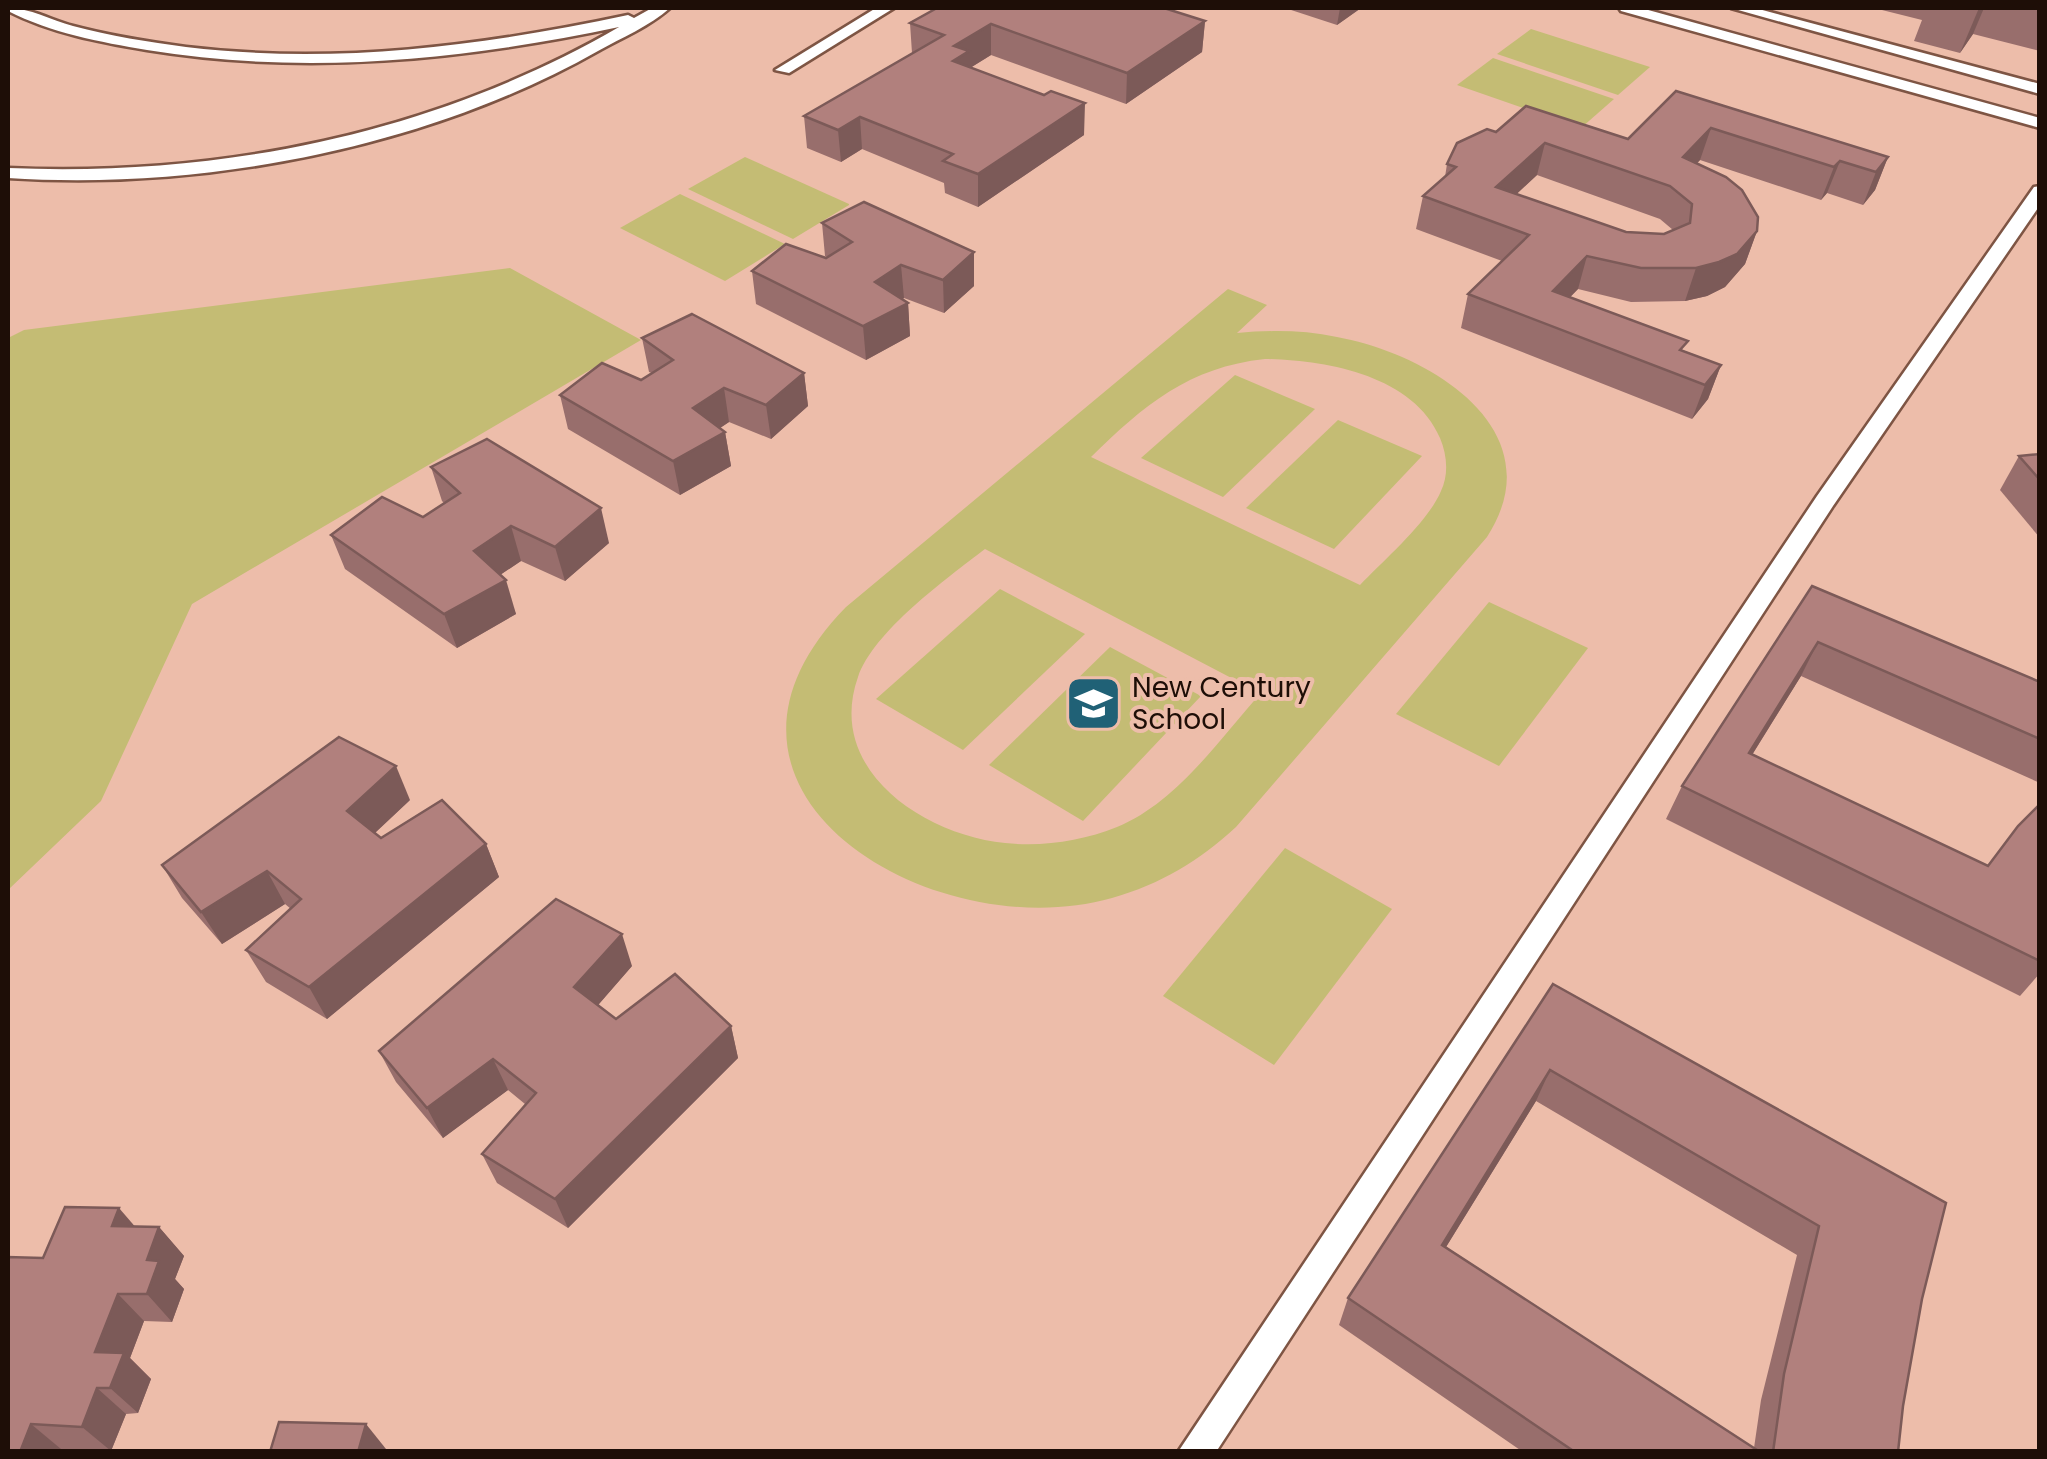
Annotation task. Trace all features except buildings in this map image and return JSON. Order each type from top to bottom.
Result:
[{"type":"lane","points":[[13,8],[84,34],[164,50],[256,58],[354,59],[456,52],[556,37],[655,11]]},
{"type":"lane","points":[[784,70],[886,8]]},
{"type":"lane","points":[[1626,8],[2040,124]]},
{"type":"lane","points":[[1739,8],[2040,90]]},
{"type":"lane","points":[[8,172],[58,179],[123,177],[285,153],[375,132],[533,79],[596,48],[655,11]]},
{"type":"lane","points":[[1195,1452],[1814,517],[2040,190]]},
{"type":"shaded area","points":[[1531,29],[1650,67],[1618,95],[1497,54]]},
{"type":"shaded area","points":[[1493,58],[1614,99],[1581,128],[1457,85]]},
{"type":"shaded area","points":[[745,157],[849,205],[793,239],[688,189]]},
{"type":"shaded area","points":[[680,194],[785,244],[725,281],[620,228]]},
{"type":"shaded area","points":[[510,268],[641,340],[192,604],[101,801],[8,890],[8,338],[24,330]]},
{"type":"shaded area","points":[[1228,289],[1267,305],[1237,333],[1287,331],[1337,337],[1409,360],[1444,380],[1473,403],[1494,431],[1506,463],[1504,498],[1487,537],[1236,827],[1178,870],[1112,898],[1042,908],[970,900],[902,877],[844,841],[804,793],[786,737],[798,674],[846,607]],"holes":[[[1265,359],[1314,363],[1365,375],[1410,399],[1440,438],[1446,471],[1435,503],[1360,585],[1091,457],[1169,392],[1213,370]],[[985,549],[1260,693],[1260,694],[1177,786],[1158,803],[1117,827],[1076,839],[1019,844],[943,827],[889,792],[869,768],[856,741],[852,711],[858,677],[879,642],[932,590]]]},
{"type":"shaded area","points":[[1235,375],[1315,409],[1223,497],[1141,458]]},
{"type":"shaded area","points":[[1338,420],[1422,456],[1334,549],[1246,508]]},
{"type":"shaded area","points":[[1000,589],[1085,634],[963,750],[876,699]]},
{"type":"shaded area","points":[[1489,602],[1588,648],[1499,766],[1396,714]]},
{"type":"shaded area","points":[[1110,647],[1201,696],[1083,821],[989,765]]},
{"type":"shaded area","points":[[1285,848],[1392,909],[1274,1065],[1163,996]]},
{"type":"place","name":"New Century School","points":[[1093,703]]}]
